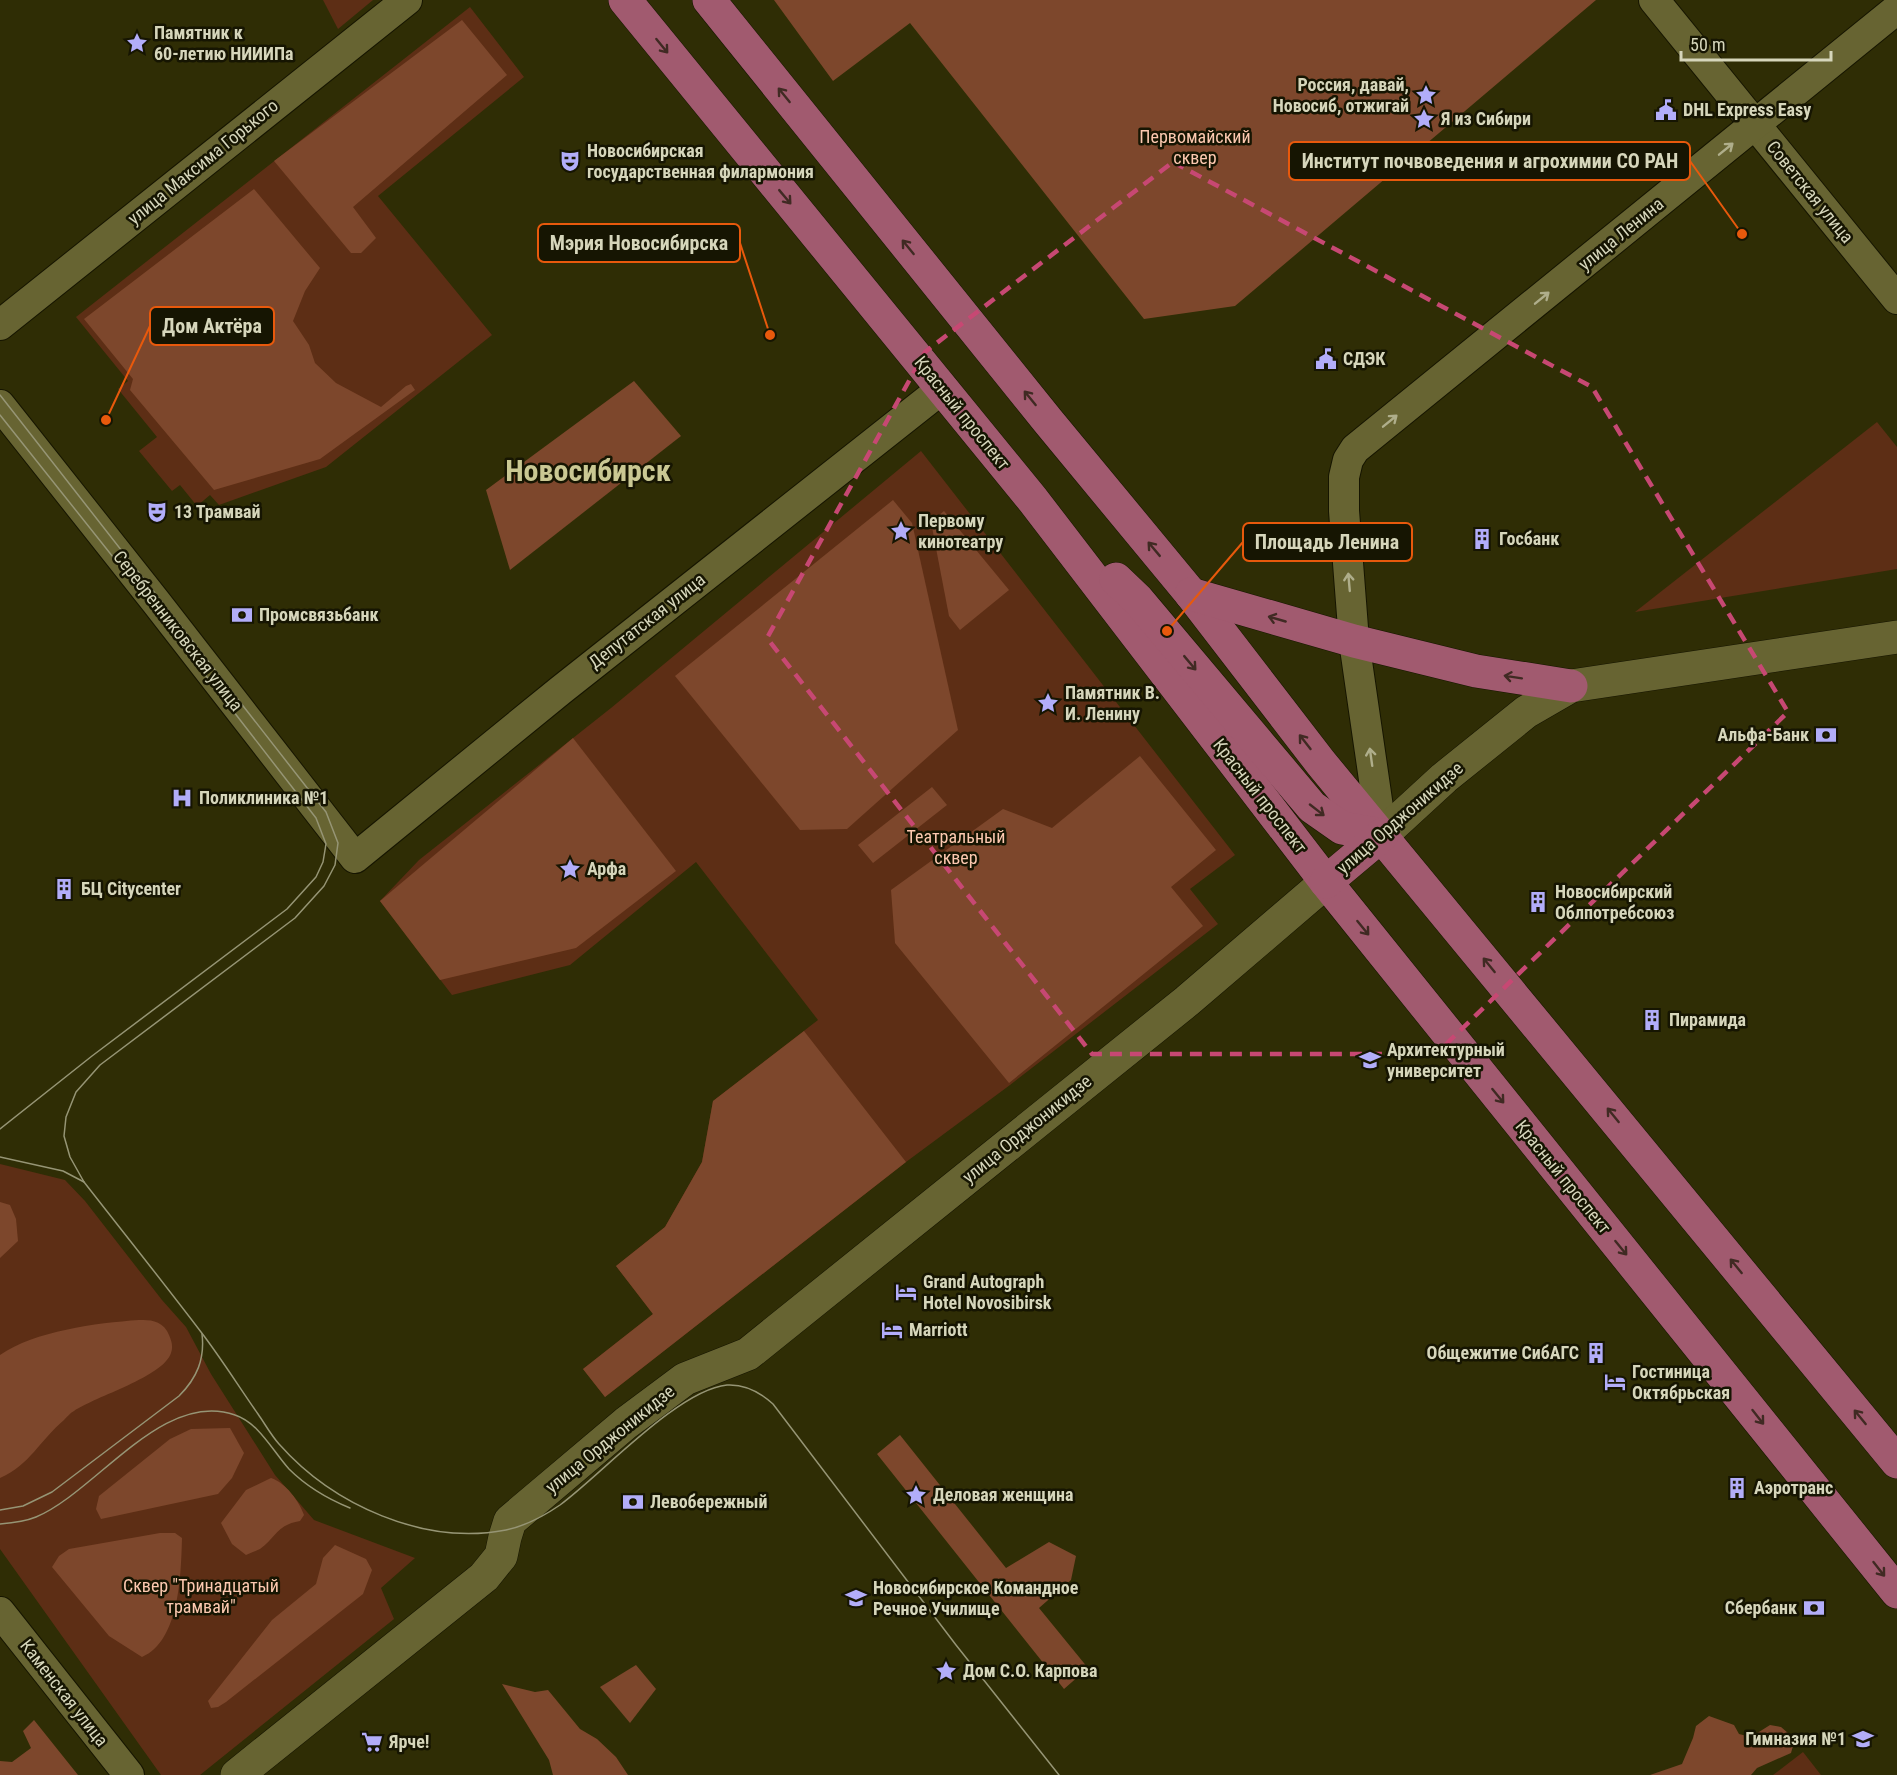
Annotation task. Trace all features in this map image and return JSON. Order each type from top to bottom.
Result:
[{"type":"main road","name":"Красный проспект","points":[[625,0],[1033,500],[1326,882],[1897,1592]]},
{"type":"main road","points":[[709,0],[1191,594],[1321,763],[1897,1462]]},
{"type":"main road","points":[[1033,500],[1138,600],[1312,807],[1342,828],[1382,835]]},
{"type":"main road","points":[[1191,594],[1354,641],[1476,671],[1571,686]]},
{"type":"main road","name":"улица Орджоникидзе","points":[[237,1775],[484,1577],[501,1556],[510,1521],[626,1423],[685,1379],[748,1354],[1187,1001],[1382,835],[1444,778],[1526,712],[1571,686],[1897,637]]},
{"type":"street","name":"улица Максима Горького","points":[[0,325],[406,0]]},
{"type":"street","name":"Советская улица","points":[[1654,0],[1897,299]]},
{"type":"street","name":"улица Ленина","points":[[1354,641],[1344,511],[1344,477],[1348,460],[1355,449],[1897,9]]},
{"type":"street","name":"Депутатская улица","points":[[355,858],[561,690],[943,388]]},
{"type":"street","name":"Серебренниковская улица","points":[[0,405],[355,858]]},
{"type":"street","points":[[1354,641],[1382,835]]},
{"type":"street","name":"Каменская улица","points":[[0,1612],[129,1775]]},
{"type":"highlighted area","points":[[1173,162],[1592,387],[1788,712],[1436,1054],[1092,1054],[767,638],[925,352]]},
{"type":"green space","points":[[323,0],[373,0],[338,29]]},
{"type":"green space","name":"Первомайский сквер","points":[[774,0],[1596,0],[1235,306],[1144,319],[910,23],[833,81]]},
{"type":"green space","points":[[470,7],[524,77],[378,196],[492,335],[326,467],[219,505],[210,495],[197,506],[180,485],[172,491],[139,451],[157,437],[118,389],[128,381],[76,317]]},
{"type":"green space","points":[[462,20],[507,75],[353,207],[376,238],[361,253],[351,253],[274,161]]},
{"type":"green space","points":[[254,189],[320,268],[305,291],[293,321],[309,345],[315,363],[336,383],[381,407],[406,386],[411,384],[415,390],[320,459],[214,490],[130,390],[133,379],[84,319]]},
{"type":"green space","points":[[634,381],[681,436],[510,570],[486,490]]},
{"type":"green space","points":[[1877,422],[1897,447],[1897,569],[1635,612]]},
{"type":"green space","name":"Театральный сквер","points":[[921,451],[1235,855],[1190,889],[1218,924],[1010,1085],[906,1162],[605,1397],[583,1369],[653,1314],[616,1266],[665,1227],[702,1162],[713,1101],[818,1020],[696,862],[570,965],[452,995],[380,901],[419,860],[611,708]]},
{"type":"green space","points":[[893,500],[912,523],[958,730],[847,829],[800,830],[675,676]]},
{"type":"green space","points":[[944,511],[1009,590],[960,630],[949,616],[931,522]]},
{"type":"green space","points":[[573,738],[676,871],[576,948],[440,980],[380,901]]},
{"type":"green space","points":[[1140,756],[1216,850],[1171,887],[1203,926],[1009,1083],[895,943],[891,890],[1003,809],[1052,828]]},
{"type":"green space","points":[[932,787],[947,805],[873,863],[858,845]]},
{"type":"green space","points":[[804,1031],[906,1162],[605,1397],[583,1369],[653,1314],[616,1266],[665,1227],[702,1162],[713,1101]]},
{"type":"green space","name":"Сквер \"Тринадцатый трамвай\"","points":[[0,1164],[65,1180],[85,1201],[162,1300],[186,1327],[211,1374],[275,1475],[314,1520],[415,1558],[381,1588],[394,1619],[200,1775],[161,1775],[0,1549]]},
{"type":"green space","points":[[0,1202],[10,1205],[16,1219],[18,1241],[0,1258]]},
{"type":"green space","points":[[139,1320],[158,1323],[167,1331],[172,1347],[165,1362],[143,1378],[73,1412],[19,1467],[0,1478],[0,1355],[48,1334],[104,1323]]},
{"type":"green space","points":[[230,1428],[244,1453],[232,1478],[218,1494],[101,1519],[96,1509],[99,1496],[170,1439],[191,1429]]},
{"type":"green space","points":[[900,1435],[1006,1568],[1049,1542],[1076,1556],[1071,1580],[1039,1608],[1088,1668],[1064,1689],[877,1454]]},
{"type":"green space","points":[[271,1478],[277,1480],[291,1493],[304,1515],[300,1521],[281,1529],[260,1549],[246,1555],[232,1544],[221,1523],[246,1490]]},
{"type":"green space","points":[[160,1533],[175,1533],[182,1538],[179,1587],[171,1622],[164,1637],[155,1649],[142,1657],[109,1636],[52,1567],[59,1556],[69,1549]]},
{"type":"green space","points":[[335,1545],[366,1559],[372,1570],[363,1594],[226,1702],[211,1708],[208,1701],[272,1620],[316,1584],[323,1558]]},
{"type":"green space","points":[[636,1665],[656,1689],[630,1723],[600,1687]]},
{"type":"green space","points":[[502,1684],[535,1692],[548,1690],[580,1729],[597,1739],[616,1757],[628,1775],[553,1775],[549,1760]]},
{"type":"green space","points":[[1709,1716],[1734,1725],[1739,1734],[1751,1737],[1770,1725],[1781,1727],[1795,1739],[1791,1753],[1757,1768],[1751,1775],[1650,1775],[1682,1764],[1696,1726]]},
{"type":"green space","points":[[34,1720],[78,1775],[0,1775],[0,1761],[12,1762],[31,1748],[23,1731]]},
{"type":"green space","points":[[1803,1752],[1821,1775],[1773,1775]]},
{"type":"tram line","points":[[0,395],[326,812],[338,843],[335,865],[324,886],[295,918],[100,1065],[76,1092],[66,1117],[64,1136],[70,1157],[84,1182],[208,1342],[276,1441],[301,1466],[326,1485],[382,1516],[412,1526],[444,1532],[475,1533],[506,1530],[534,1520],[560,1505],[664,1417],[707,1390],[727,1385],[752,1390],[773,1404],[956,1645],[1059,1775]]},
{"type":"tram line","points":[[0,415],[316,818],[326,844],[323,862],[316,877],[287,909],[92,1056],[0,1129]]},
{"type":"tram line","points":[[0,1157],[63,1171],[84,1182]]},
{"type":"tram line","points":[[0,1510],[23,1506],[52,1492],[179,1396],[191,1382],[201,1360],[202,1334]]},
{"type":"tram line","points":[[0,1524],[36,1517],[59,1504],[156,1429],[182,1416],[208,1411],[235,1415],[244,1419],[265,1438],[289,1469],[303,1481],[318,1492],[350,1508]]},
{"type":"place","name":"Памятник к 60-летию НИИИПа","points":[[137,43]]},
{"type":"place","name":"Россия, давай, Новосиб, отжигай","points":[[1426,95]]},
{"type":"place","name":"DHL Express Easy","points":[[1666,110]]},
{"type":"place","name":"Я из Сибири","points":[[1424,119]]},
{"type":"place","name":"Новосибирская государственная филармония","points":[[570,161]]},
{"type":"place","name":"Институт почвоведения и агрохимии СО РАН","points":[[1742,234]]},
{"type":"place","name":"Мэрия Новосибирска","points":[[770,335]]},
{"type":"place","name":"СДЭК","points":[[1326,359]]},
{"type":"place","name":"Дом Актёра","points":[[106,420]]},
{"type":"place","name":"13 Трамвай","points":[[157,512]]},
{"type":"place","name":"Первому кинотеатру","points":[[901,531]]},
{"type":"place","name":"Госбанк","points":[[1482,539]]},
{"type":"place","name":"Промсвязьбанк","points":[[242,615]]},
{"type":"place","name":"Площадь Ленина","points":[[1167,631]]},
{"type":"place","name":"Памятник В. И. Ленину","points":[[1048,703]]},
{"type":"place","name":"Альфа-Банк","points":[[1826,735]]},
{"type":"place","name":"Поликлиника №1","points":[[182,798]]},
{"type":"place","name":"Арфа","points":[[570,869]]},
{"type":"place","name":"БЦ Citycenter","points":[[64,889]]},
{"type":"place","name":"Новосибирский Облпотребсоюз","points":[[1538,902]]},
{"type":"place","name":"Пирамида","points":[[1652,1020]]},
{"type":"place","name":"Архитектурный университет","points":[[1370,1060]]},
{"type":"place","name":"Grand Autograph Hotel Novosibirsk","points":[[906,1292]]},
{"type":"place","name":"Marriott","points":[[892,1330]]},
{"type":"place","name":"Общежитие СибАГС","points":[[1596,1353]]},
{"type":"place","name":"Гостиница Октябрьская","points":[[1615,1382]]},
{"type":"place","name":"Аэротранс","points":[[1737,1488]]},
{"type":"place","name":"Деловая женщина","points":[[916,1495]]},
{"type":"place","name":"Левобережный","points":[[633,1502]]},
{"type":"place","name":"Новосибирское Командное Речное Училище","points":[[856,1598]]},
{"type":"place","name":"Сбербанк","points":[[1814,1608]]},
{"type":"place","name":"Дом С.О. Карпова","points":[[946,1671]]},
{"type":"place","name":"Гимназия №1","points":[[1863,1739]]},
{"type":"place","name":"Ярче!","points":[[372,1742]]},
{"type":"district","name":"Новосибирск","points":[[588,471]]}]
